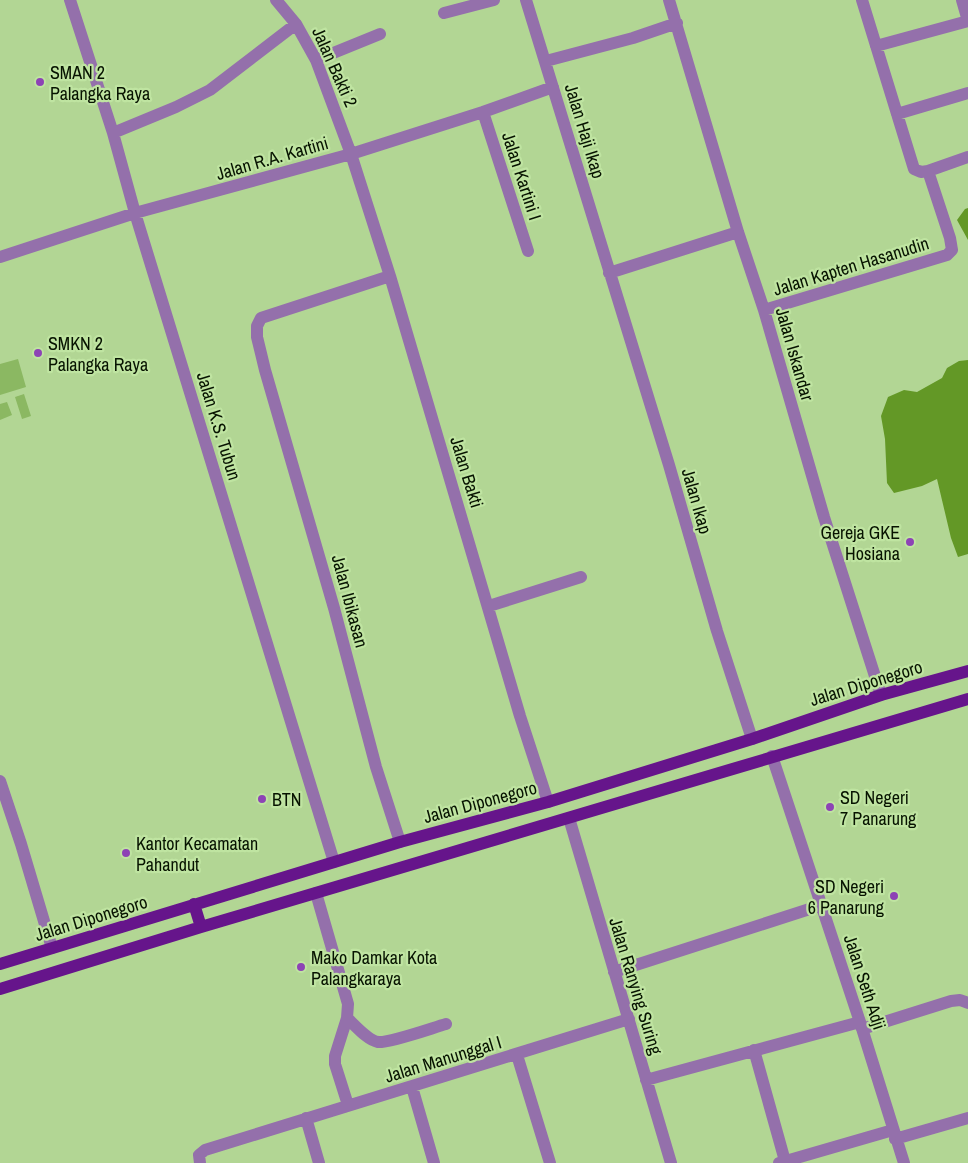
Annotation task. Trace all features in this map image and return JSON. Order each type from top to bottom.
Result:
[{"type":"main road","name":"Jalan Diponegoro","points":[[0,964],[400,842],[548,802],[752,739],[881,695],[967,674]]},
{"type":"main road","points":[[0,990],[201,927],[968,699]]},
{"type":"main road","points":[[194,904],[201,927]]},
{"type":"street","name":"Jalan K.S. Tubun","points":[[70,0],[113,133],[135,213],[334,862]]},
{"type":"street","name":"Jalan Bakti 2","points":[[276,0],[296,24],[316,60],[351,154]]},
{"type":"street","points":[[444,13],[494,0]]},
{"type":"street","name":"Jalan Haji Ikap","points":[[526,0],[610,273]]},
{"type":"street","name":"Jalan Iskandar","points":[[670,0],[738,232],[764,310],[824,517],[881,695]]},
{"type":"street","points":[[862,0],[914,168],[921,172],[928,171],[968,157]]},
{"type":"street","points":[[876,46],[968,21],[962,0]]},
{"type":"street","points":[[113,133],[176,107],[210,90],[296,24]]},
{"type":"street","points":[[546,61],[633,38],[677,24]]},
{"type":"street","points":[[316,60],[380,34]]},
{"type":"street","name":"Jalan R.A. Kartini","points":[[0,257],[135,213],[351,154],[483,112],[553,87]]},
{"type":"street","points":[[897,114],[968,93]]},
{"type":"street","name":"Jalan Kartini I","points":[[483,112],[528,251]]},
{"type":"street","name":"Jalan Bakti","points":[[351,154],[390,276],[520,716],[548,802]]},
{"type":"street","name":"Jalan Kapten Hasanudin","points":[[764,310],[947,255],[952,250],[950,238],[928,171]]},
{"type":"street","points":[[610,273],[738,232]]},
{"type":"street","name":"Jalan Ikap","points":[[610,273],[717,631],[752,739]]},
{"type":"street","name":"Jalan Ibikasan","points":[[390,276],[261,318],[257,337],[334,608],[376,767],[400,842]]},
{"type":"street","points":[[489,606],[581,577]]},
{"type":"street","name":"Jalan Seth Adji","points":[[772,756],[822,905],[904,1163]]},
{"type":"street","points":[[0,781],[52,948]]},
{"type":"street","name":"Jalan Ranying Suring","points":[[569,818],[671,1163]]},
{"type":"street","points":[[316,894],[348,1004],[347,1018],[334,1056],[348,1105]]},
{"type":"street","points":[[614,972],[822,905]]},
{"type":"street","points":[[646,1080],[754,1050],[861,1026],[950,1001],[960,1000],[968,1003]]},
{"type":"street","points":[[347,1018],[365,1035],[378,1042],[389,1041],[446,1024]]},
{"type":"street","name":"Jalan Manunggal I","points":[[200,1163],[199,1155],[205,1150],[629,1019]]},
{"type":"street","points":[[754,1050],[782,1162],[968,1118]]},
{"type":"street","points":[[517,1055],[550,1163]]},
{"type":"street","points":[[412,1087],[434,1163]]},
{"type":"street","points":[[306,1118],[319,1163]]},
{"type":"green space","points":[[968,208],[968,240],[957,220],[965,209]]},
{"type":"green space","points":[[18,359],[26,387],[0,395],[0,364]]},
{"type":"green space","points":[[968,360],[968,554],[958,557],[951,538],[937,479],[922,486],[894,493],[887,483],[885,439],[881,416],[888,397],[904,390],[917,392],[942,378],[947,368],[959,361]]},
{"type":"green space","points":[[24,394],[31,416],[22,419],[15,397]]},
{"type":"green space","points":[[7,402],[12,415],[0,420],[0,404]]},
{"type":"place","name":"SMAN 2 Palangka Raya","points":[[40,82]]},
{"type":"place","name":"SMKN 2 Palangka Raya","points":[[38,353]]},
{"type":"place","name":"Gereja GKE Hosiana","points":[[910,542]]},
{"type":"place","name":"BTN","points":[[262,799]]},
{"type":"place","name":"SD Negeri 7 Panarung","points":[[830,807]]},
{"type":"place","name":"Kantor Kecamatan Pahandut","points":[[126,853]]},
{"type":"place","name":"SD Negeri 6 Panarung","points":[[894,896]]},
{"type":"place","name":"Mako Damkar Kota Palangkaraya","points":[[301,967]]}]
